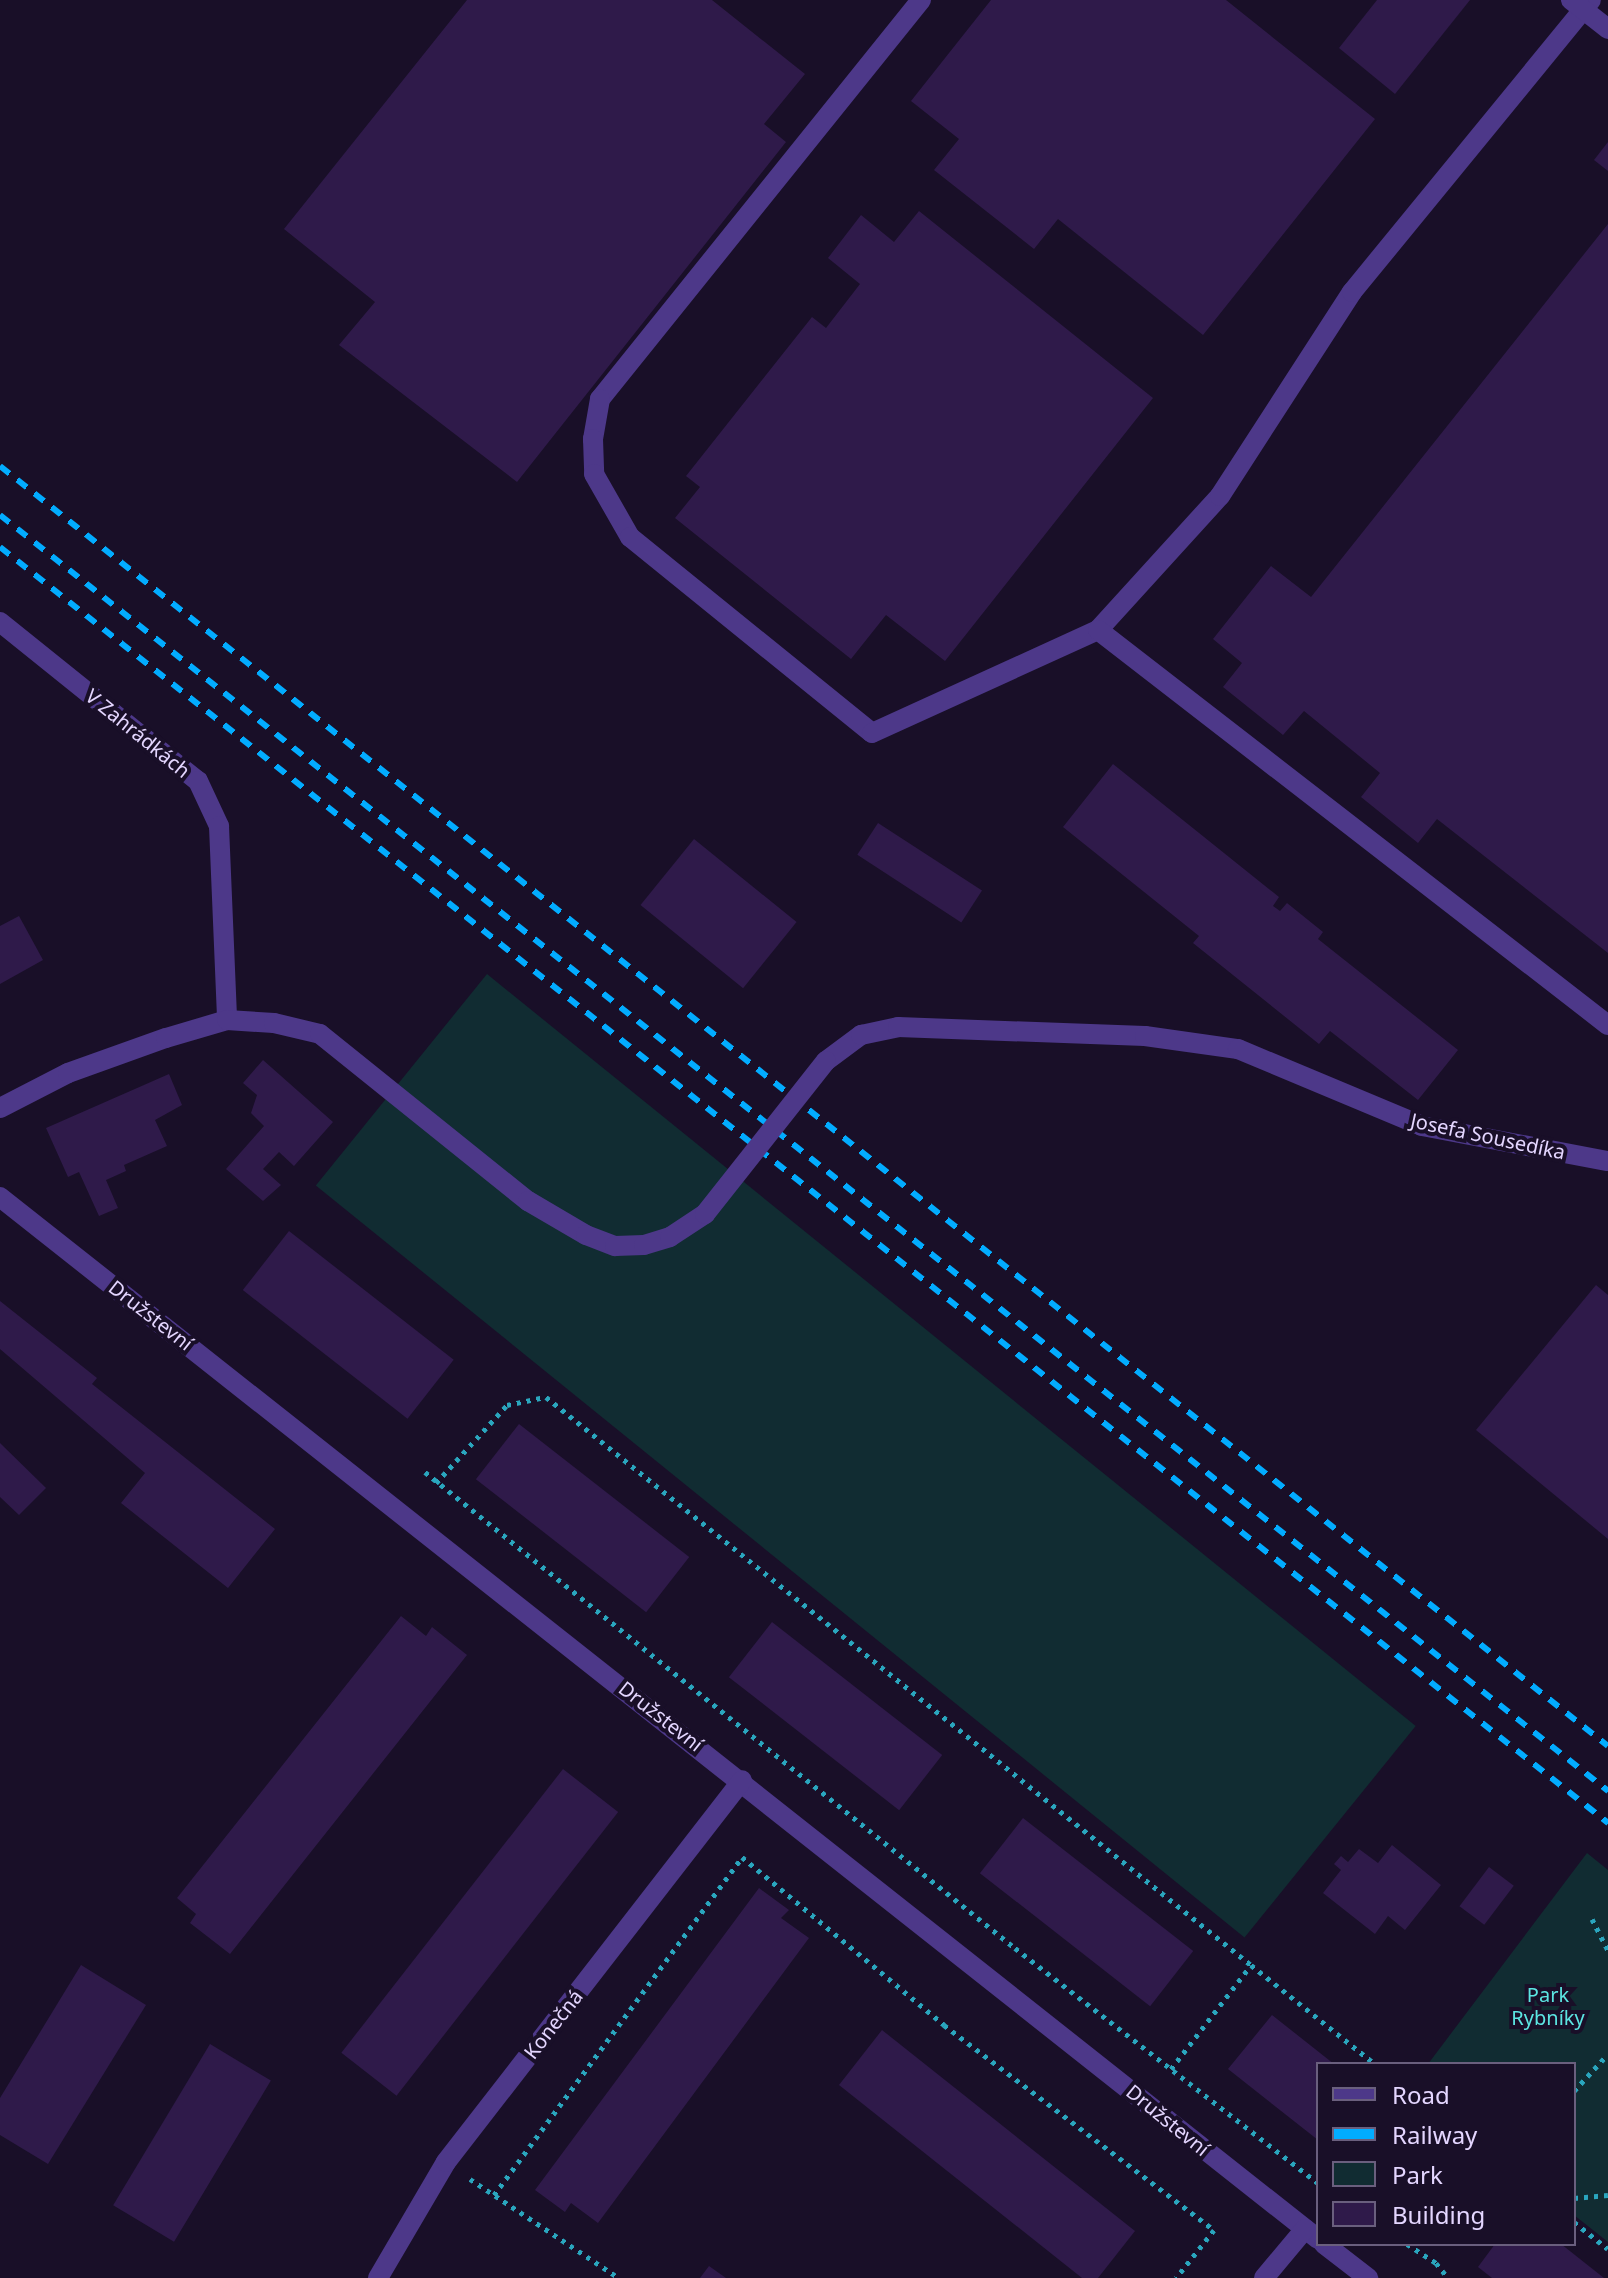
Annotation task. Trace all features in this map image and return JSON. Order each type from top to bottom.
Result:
[{"type":"street","points":[[921,0],[600,399],[594,474],[630,537],[872,733],[1098,630],[1220,496],[1352,292],[1582,3],[1608,29]]},
{"type":"street","name":"V Zahrádkách","points":[[0,622],[198,781],[219,826],[227,1020]]},
{"type":"street","points":[[1098,630],[1608,1025]]},
{"type":"street","points":[[0,1108],[68,1073],[227,1020]]},
{"type":"street","name":"Josefa Sousedíka","points":[[227,1020],[320,1034],[528,1201],[586,1235],[615,1246],[644,1245],[670,1237],[705,1214],[826,1061],[861,1035],[935,1025],[1145,1036],[1238,1049],[1422,1126],[1608,1161]]},
{"type":"street","name":"Družstevní","points":[[0,1197],[742,1780],[1311,2234]]},
{"type":"street","name":"Konečná","points":[[378,2278],[446,2162],[742,1780]]},
{"type":"street","points":[[1264,2278],[1311,2234]]},
{"type":"street","points":[[1327,2246],[1368,2278]]},
{"type":"path","points":[[436,1483],[507,1405],[546,1397],[1372,2062]]},
{"type":"path","points":[[425,1472],[1316,2181]]},
{"type":"path","points":[[494,2195],[742,1857],[944,2025],[1214,2230],[1176,2278]]},
{"type":"path","points":[[1592,1919],[1608,1950]]},
{"type":"path","points":[[1171,2069],[1251,1965]]},
{"type":"path","points":[[1576,2089],[1608,2054]]},
{"type":"path","points":[[446,2162],[619,2278]]},
{"type":"path","points":[[1576,2198],[1608,2195]]},
{"type":"path","points":[[1576,2224],[1608,2249]]},
{"type":"path","points":[[1410,2246],[1436,2263],[1448,2278]]},
{"type":"green space","points":[[487,974],[1416,1726],[1245,1937],[316,1185]]},
{"type":"green space","name":"Park Rybníky","points":[[1587,1853],[1608,1870],[1608,2242],[1576,2217],[1576,2062],[1430,2062]]},
{"type":"building","points":[[467,0],[712,0],[805,74],[764,124],[786,142],[517,482],[339,345],[375,302],[284,229]]},
{"type":"building","points":[[991,0],[1226,0],[1375,119],[1203,335],[1058,219],[1034,249],[934,170],[959,139],[911,101]]},
{"type":"building","points":[[1377,0],[1470,0],[1395,94],[1339,48]]},
{"type":"building","points":[[1608,142],[1608,171],[1594,160]]},
{"type":"building","points":[[919,211],[1153,398],[945,661],[886,615],[851,659],[675,518],[700,487],[686,476],[812,317],[826,328],[860,284],[828,258],[861,215],[894,242]]},
{"type":"building","points":[[1608,224],[1608,953],[1437,819],[1418,843],[1361,797],[1380,773],[1304,711],[1283,735],[1223,687],[1242,663],[1213,639],[1271,566],[1311,597]]},
{"type":"building","points":[[1113,764],[1279,897],[1273,906],[1280,911],[1287,903],[1323,932],[1318,939],[1458,1050],[1418,1100],[1330,1031],[1319,1044],[1193,943],[1199,936],[1063,827]]},
{"type":"building","points":[[878,823],[982,891],[961,922],[857,855]]},
{"type":"building","points":[[694,839],[797,922],[743,988],[641,905]]},
{"type":"building","points":[[19,916],[43,960],[0,984],[0,926]]},
{"type":"building","points":[[263,1060],[333,1122],[294,1166],[279,1152],[263,1169],[281,1185],[263,1201],[226,1169],[264,1126],[251,1113],[257,1095],[243,1083]]},
{"type":"building","points":[[169,1074],[182,1105],[155,1120],[167,1146],[124,1165],[126,1171],[106,1180],[118,1208],[99,1216],[79,1172],[68,1177],[46,1128]]},
{"type":"building","points":[[289,1231],[454,1360],[408,1419],[243,1290]]},
{"type":"building","points":[[1596,1285],[1608,1295],[1608,1539],[1476,1430]]},
{"type":"building","points":[[0,1301],[97,1378],[92,1384],[275,1529],[228,1588],[121,1503],[145,1473],[0,1349]]},
{"type":"building","points":[[519,1424],[689,1557],[646,1612],[476,1479]]},
{"type":"building","points":[[0,1443],[46,1488],[19,1515],[0,1497]]},
{"type":"building","points":[[401,1616],[426,1636],[432,1627],[467,1655],[230,1954],[190,1923],[196,1914],[177,1898]]},
{"type":"building","points":[[772,1622],[942,1755],[899,1810],[729,1677]]},
{"type":"building","points":[[563,1769],[618,1812],[397,2096],[341,2053]]},
{"type":"building","points":[[1023,1818],[1193,1951],[1150,2006],[980,1873]]},
{"type":"building","points":[[1392,1845],[1441,1885],[1405,1930],[1388,1916],[1375,1934],[1323,1893],[1341,1870],[1334,1864],[1341,1856],[1348,1862],[1359,1849],[1378,1863]]},
{"type":"building","points":[[1489,1867],[1514,1886],[1484,1925],[1460,1906]]},
{"type":"building","points":[[759,1888],[789,1910],[781,1918],[809,1938],[598,2223],[571,2203],[565,2212],[535,2190]]},
{"type":"building","points":[[81,1965],[146,2005],[48,2164],[0,2135],[0,2098]]},
{"type":"building","points":[[1272,2015],[1331,2062],[1316,2062],[1316,2138],[1228,2069]]},
{"type":"building","points":[[882,2030],[1135,2231],[1098,2278],[1082,2278],[839,2085]]},
{"type":"building","points":[[210,2044],[271,2081],[174,2242],[113,2205]]},
{"type":"building","points":[[1494,2246],[1564,2246],[1604,2278],[1492,2278],[1478,2267]]},
{"type":"building","points":[[709,2266],[726,2278],[700,2278]]},
{"type":"railway","points":[[0,466],[1608,1746]]},
{"type":"railway","points":[[0,515],[1608,1791]]},
{"type":"railway","points":[[0,547],[1608,1823]]}]
